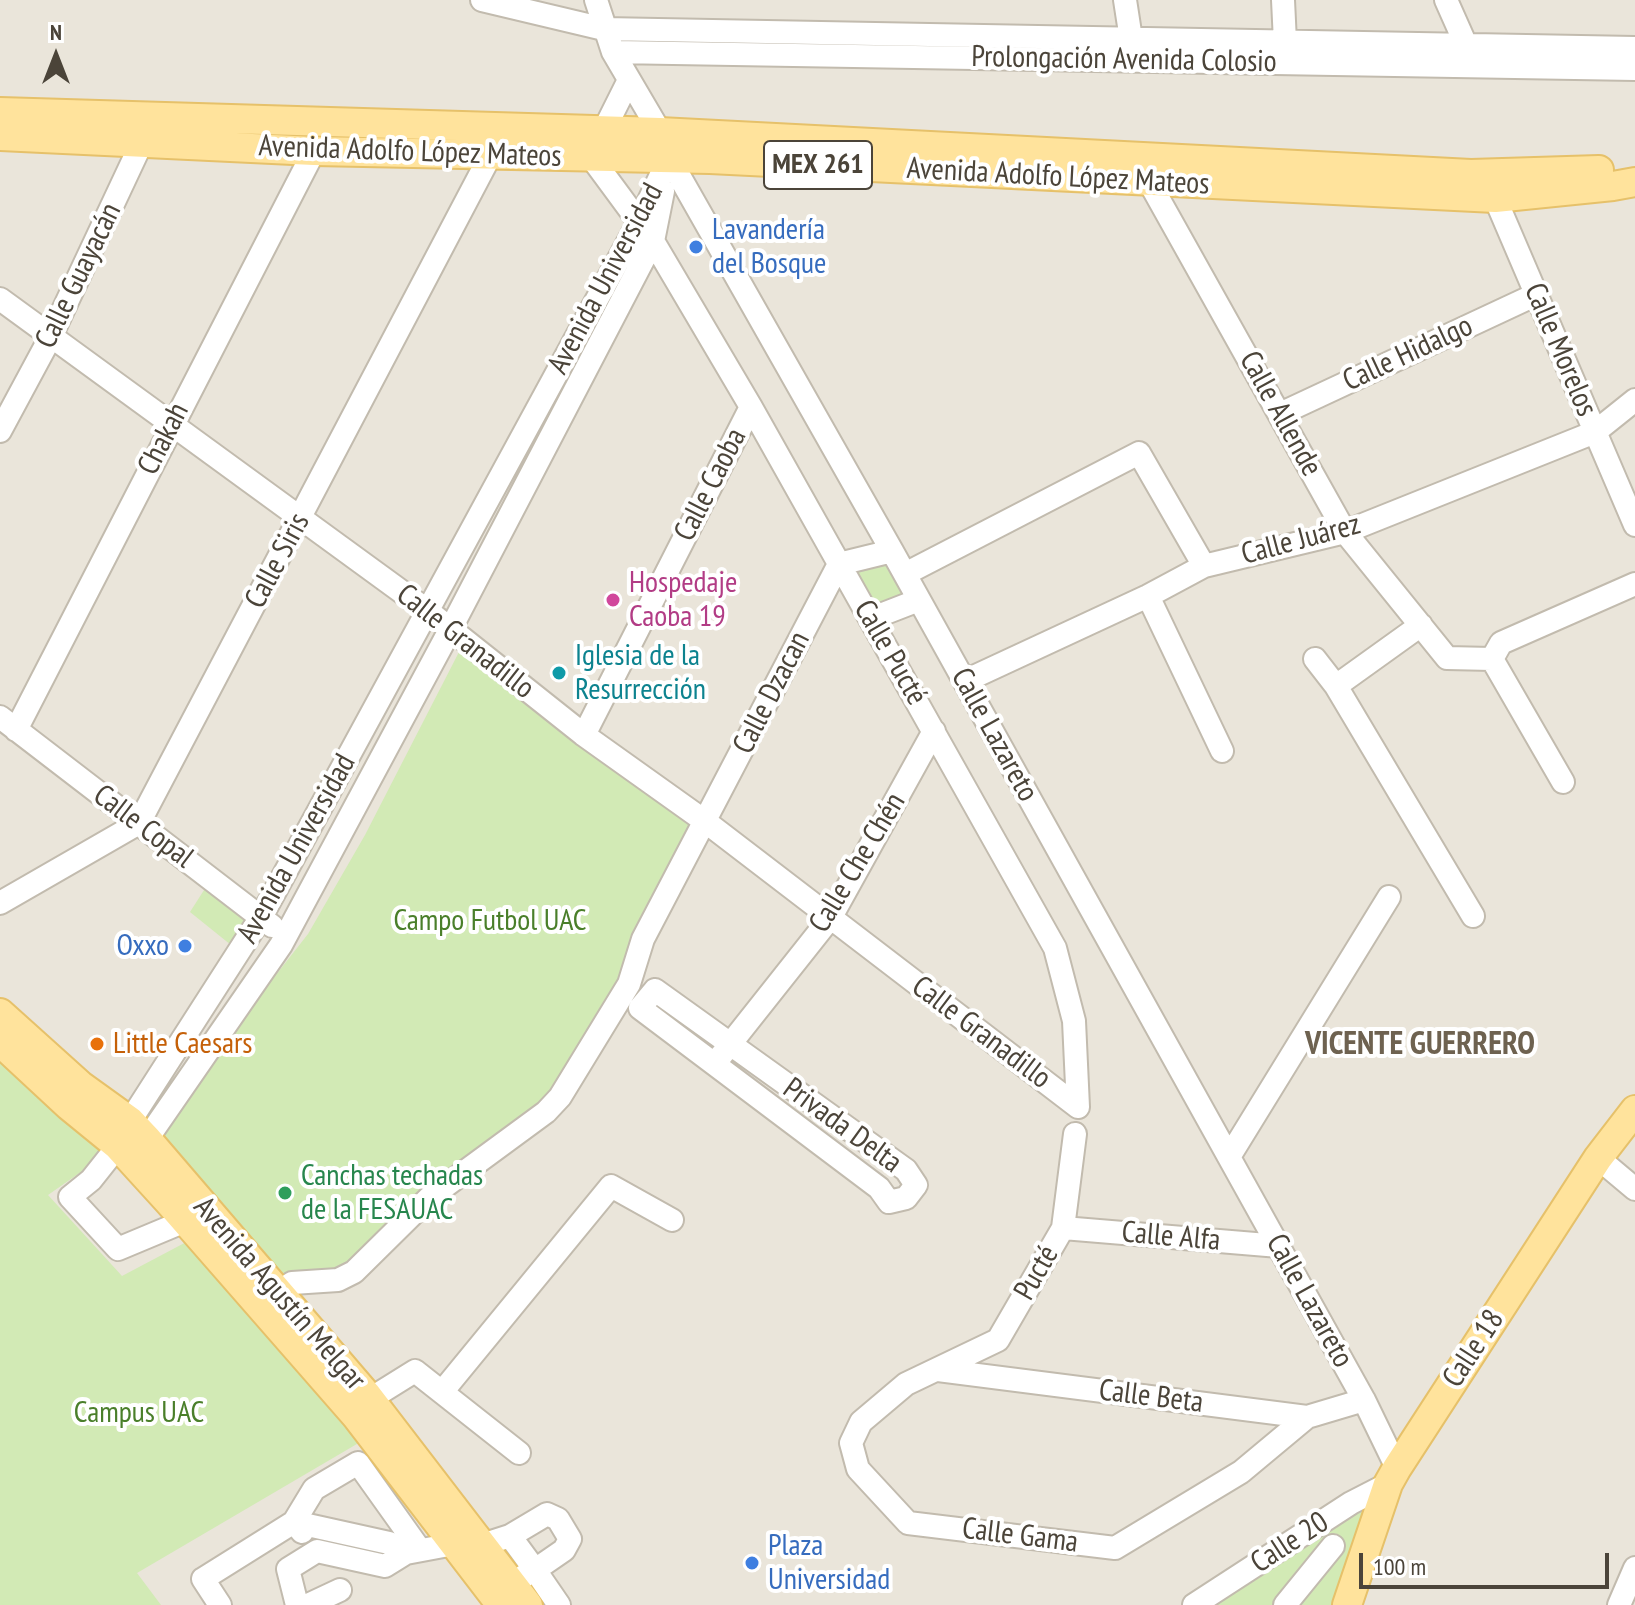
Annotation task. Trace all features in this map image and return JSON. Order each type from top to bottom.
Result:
[{"type":"main road","name":"Avenida Adolfo López Mateos","points":[[0,112],[314,151],[591,157],[664,145],[1134,157],[1493,186],[1635,166]]},
{"type":"main road","name":"Avenida Adolfo López Mateos","points":[[0,136],[144,129],[604,130],[664,145],[1151,182],[1493,186],[1613,186],[1635,182]]},
{"type":"main road","name":"Avenida Agustín Melgar","points":[[0,1013],[132,1135],[278,1292],[370,1399],[519,1591]]},
{"type":"main road","name":"Avenida Agustín Melgar","points":[[0,1042],[69,1106],[132,1135],[185,1221],[356,1416],[454,1544],[519,1591]]},
{"type":"main road","name":"Calle 18","points":[[1347,1605],[1393,1476],[1598,1158],[1635,1110]]},
{"type":"street","points":[[482,0],[604,29],[1635,48]]},
{"type":"street","name":"Calle Lazareto","points":[[596,0],[613,52],[664,145],[1364,1400],[1393,1476]]},
{"type":"street","points":[[1125,0],[1131,39]]},
{"type":"street","points":[[1283,0],[1285,42]]},
{"type":"street","points":[[1446,0],[1466,45]]},
{"type":"street","name":"Prolongación Avenida Colosio","points":[[613,52],[1635,69]]},
{"type":"street","points":[[604,130],[629,80]]},
{"type":"street","name":"Calle Guayacán","points":[[0,431],[50,338],[144,129]]},
{"type":"street","name":"Avenida Universidad","points":[[132,1135],[261,917],[639,222],[664,145]]},
{"type":"street","name":"Avenida Universidad","points":[[132,1135],[285,937],[450,630],[653,241],[664,145]]},
{"type":"street","name":"Chakah","points":[[8,724],[172,423],[314,151]]},
{"type":"street","name":"Calle Siris","points":[[139,823],[490,156]]},
{"type":"street","name":"Calle Pucté","points":[[591,157],[653,241],[751,407],[1055,948],[1074,1021],[1078,1107]]},
{"type":"street","name":"Calle Allende","points":[[1134,157],[1151,182],[1345,532],[1447,658],[1492,659]]},
{"type":"street","name":"Calle Morelos","points":[[1493,186],[1635,525]]},
{"type":"street","name":"Calle Hidalgo","points":[[1280,414],[1537,294]]},
{"type":"street","name":"Calle Granadillo","points":[[0,299],[428,611],[584,735],[706,822],[1078,1107]]},
{"type":"street","name":"Calle Juárez","points":[[965,681],[1148,596],[1204,566],[1345,532],[1595,432],[1635,400]]},
{"type":"street","name":"Calle Caoba","points":[[584,735],[751,407]]},
{"type":"street","points":[[905,574],[1139,453],[1204,566]]},
{"type":"street","points":[[839,564],[892,551]]},
{"type":"street","name":"Calle Dzacan","points":[[278,1292],[292,1283],[338,1280],[354,1272],[429,1198],[546,1112],[560,1097],[629,984],[643,939],[839,564]]},
{"type":"street","points":[[1563,782],[1492,659],[1501,643],[1635,584]]},
{"type":"street","points":[[1148,596],[1222,751]]},
{"type":"street","points":[[870,619],[919,600]]},
{"type":"street","points":[[1336,686],[1421,625]]},
{"type":"street","points":[[1315,659],[1336,686],[1473,916]]},
{"type":"street","name":"Calle Copal","points":[[8,724],[285,937]]},
{"type":"street","name":"Calle Che Chén","points":[[714,1063],[831,917],[934,731]]},
{"type":"street","points":[[0,903],[139,823]]},
{"type":"street","points":[[1229,1157],[1389,897]]},
{"type":"street","name":"Privada Delta","points":[[655,990],[729,1044],[906,1170],[916,1185],[906,1198],[889,1202],[879,1188],[640,1008],[655,990]]},
{"type":"street","points":[[799,1127],[813,1104]]},
{"type":"street","points":[[826,1148],[836,1121]]},
{"type":"street","name":"Pucté","points":[[936,1369],[998,1340],[1063,1228],[1075,1134]]},
{"type":"street","points":[[132,1135],[91,1180],[70,1197],[118,1249],[185,1221]]},
{"type":"street","points":[[1598,1158],[1635,1189]]},
{"type":"street","points":[[442,1392],[611,1186],[672,1220]]},
{"type":"street","name":"Calle Alfa","points":[[1063,1228],[1279,1246]]},
{"type":"street","name":"Calle Beta","points":[[936,1369],[1307,1417],[1364,1400]]},
{"type":"street","name":"Calle Gama","points":[[936,1369],[906,1384],[861,1422],[851,1443],[858,1469],[908,1523],[1115,1548],[1241,1472],[1307,1417]]},
{"type":"street","points":[[370,1399],[415,1371],[519,1453]]},
{"type":"street","points":[[220,1605],[203,1579],[294,1522],[314,1489],[358,1463],[413,1551]]},
{"type":"street","name":"Calle 20","points":[[1194,1605],[1393,1476]]},
{"type":"street","points":[[482,1545],[510,1536],[547,1514],[558,1519],[568,1533],[569,1546],[519,1591]]},
{"type":"street","points":[[294,1522],[317,1551],[385,1566],[413,1551],[454,1544]]},
{"type":"street","points":[[294,1522],[413,1551]]},
{"type":"street","points":[[1308,1531],[1362,1563]]},
{"type":"street","points":[[510,1536],[519,1591]]},
{"type":"street","points":[[1285,1605],[1333,1546]]},
{"type":"street","points":[[297,1605],[288,1569],[317,1551]]},
{"type":"street","points":[[1619,1605],[1635,1568]]},
{"type":"street","points":[[308,1605],[340,1590]]},
{"type":"street","points":[[519,1591],[559,1605]]},
{"type":"shaded area","points":[[0,0],[1635,0],[1635,1605],[0,1605]]},
{"type":"green space","points":[[891,555],[916,598],[871,616],[843,565]]},
{"type":"green space","name":"Campo Futbol UAC","points":[[459,652],[706,822],[560,1097],[354,1272],[278,1292],[147,1139],[308,934],[365,835]]},
{"type":"green space","points":[[206,887],[249,920],[231,945],[190,912]]},
{"type":"green space","name":"Campus UAC","points":[[0,1039],[118,1146],[48,1195],[122,1276],[192,1239],[362,1441],[137,1573],[161,1605],[0,1605]]},
{"type":"green space","points":[[1370,1504],[1335,1605],[1213,1605]]},
{"type":"place","name":"Lavandería del Bosque","points":[[696,247]]},
{"type":"place","name":"Hospedaje Caoba 19","points":[[613,600]]},
{"type":"place","name":"Iglesia de la Resurrección","points":[[559,673]]},
{"type":"place","name":"Oxxo","points":[[185,946]]},
{"type":"place","name":"Little Caesars","points":[[97,1044]]},
{"type":"place","name":"Canchas techadas de la FESAUAC","points":[[285,1193]]},
{"type":"place","name":"Plaza Universidad","points":[[752,1563]]},
{"type":"district","name":"VICENTE GUERRERO","points":[[1420,1045]]}]
